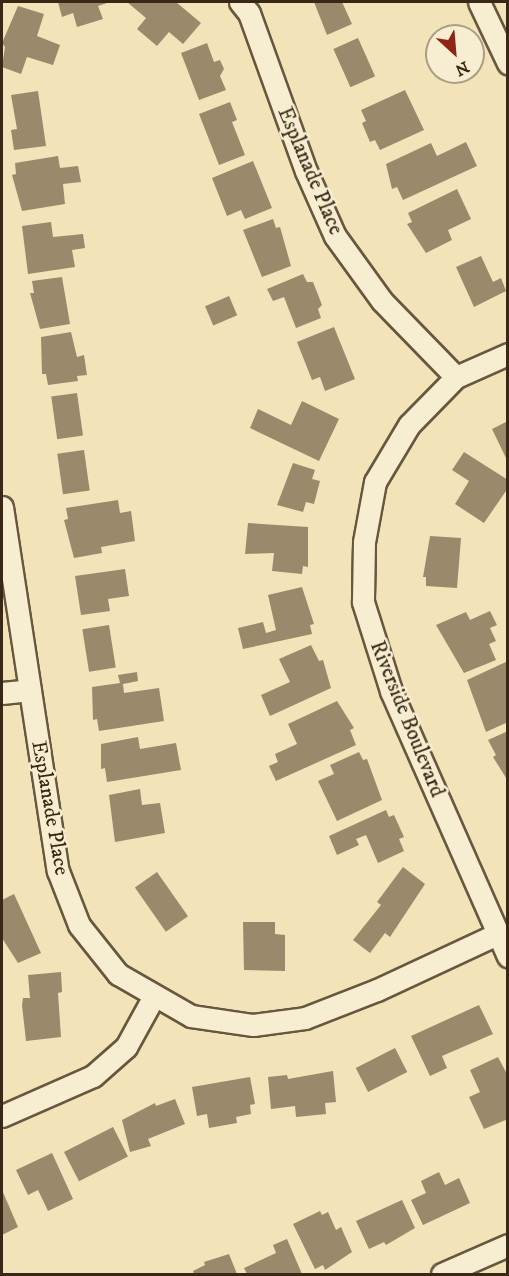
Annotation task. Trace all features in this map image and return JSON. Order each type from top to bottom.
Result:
[{"type":"street","name":"Esplanade Place","points":[[240,2],[249,14],[306,171],[335,236],[382,301],[456,377]]},
{"type":"street","points":[[479,2],[507,63]]},
{"type":"street","name":"Riverside Boulevard","points":[[507,354],[456,377],[409,425],[375,482],[364,542],[363,602],[391,691],[507,956]]},
{"type":"street","name":"Esplanade Place","points":[[2,507],[58,871],[79,925],[118,974],[191,1016],[253,1025],[305,1018],[377,990],[497,934]]},
{"type":"street","points":[[2,693],[30,690]]},
{"type":"street","points":[[2,1116],[93,1076],[126,1047],[154,996]]},
{"type":"street","points":[[442,1275],[507,1245]]},
{"type":"building","points":[[58,2],[110,2],[98,6],[103,19],[77,27],[73,13],[62,17]]},
{"type":"building","points":[[127,2],[176,2],[201,23],[183,44],[169,32],[157,46],[137,29],[146,18]]},
{"type":"building","points":[[314,2],[342,2],[352,24],[327,35]]},
{"type":"building","points":[[18,6],[44,14],[37,36],[60,45],[53,65],[27,57],[21,74],[2,67],[5,47],[2,43]]},
{"type":"building","points":[[358,38],[375,76],[350,87],[333,49]]},
{"type":"building","points":[[207,43],[214,62],[220,60],[224,69],[220,76],[226,90],[199,100],[181,53]]},
{"type":"building","points":[[405,90],[424,130],[380,150],[375,140],[370,142],[362,123],[366,121],[361,110]]},
{"type":"building","points":[[38,91],[46,146],[14,150],[11,130],[17,129],[11,95]]},
{"type":"building","points":[[230,102],[237,120],[232,122],[245,155],[219,165],[199,114]]},
{"type":"building","points":[[466,142],[477,166],[403,200],[397,187],[392,189],[386,164],[431,143],[437,156]]},
{"type":"building","points":[[58,156],[60,168],[78,166],[81,182],[63,184],[65,204],[22,211],[12,175],[16,174],[15,163]]},
{"type":"building","points":[[253,161],[272,208],[245,219],[241,210],[227,216],[212,178]]},
{"type":"building","points":[[457,189],[471,219],[448,230],[452,240],[426,253],[407,224],[412,222],[408,213]]},
{"type":"building","points":[[273,219],[276,228],[280,227],[291,266],[262,277],[243,230]]},
{"type":"building","points":[[51,222],[53,237],[83,234],[85,248],[72,250],[75,267],[28,274],[22,226]]},
{"type":"building","points":[[481,256],[493,282],[501,278],[506,291],[474,307],[456,267]]},
{"type":"building","points":[[303,274],[307,282],[313,282],[322,305],[318,309],[321,318],[296,328],[284,297],[273,301],[267,289]]},
{"type":"building","points":[[62,277],[70,324],[40,329],[30,293],[34,293],[32,281]]},
{"type":"building","points":[[229,296],[237,315],[213,325],[205,306]]},
{"type":"building","points":[[334,327],[355,379],[325,391],[320,377],[312,380],[297,342]]},
{"type":"building","points":[[71,332],[77,357],[84,355],[87,375],[77,376],[78,381],[48,385],[46,374],[42,374],[41,337]]},
{"type":"building","points":[[77,393],[83,436],[57,439],[51,397]]},
{"type":"building","points":[[302,401],[339,419],[319,461],[250,428],[258,409],[291,425]]},
{"type":"building","points":[[508,421],[508,457],[506,458],[492,429]]},
{"type":"building","points":[[84,450],[90,491],[63,494],[57,454]]},
{"type":"building","points":[[464,452],[508,480],[508,488],[484,523],[455,504],[469,481],[452,470]]},
{"type":"building","points":[[293,463],[315,470],[312,479],[320,481],[314,504],[306,502],[303,512],[277,505]]},
{"type":"building","points":[[118,500],[120,513],[131,511],[135,541],[101,547],[102,553],[74,558],[64,520],[68,519],[66,508]]},
{"type":"building","points":[[248,523],[308,527],[308,567],[303,566],[302,574],[272,571],[274,553],[245,554]]},
{"type":"building","points":[[430,536],[461,538],[457,588],[426,586],[426,577],[423,577]]},
{"type":"building","points":[[125,569],[129,596],[108,599],[110,611],[81,615],[75,576]]},
{"type":"building","points":[[302,587],[314,624],[310,625],[312,634],[243,649],[238,628],[263,622],[266,633],[276,630],[268,595]]},
{"type":"building","points":[[490,611],[497,625],[490,628],[496,641],[489,644],[496,660],[464,673],[436,625],[466,612],[470,620]]},
{"type":"building","points":[[109,625],[116,667],[89,672],[82,629]]},
{"type":"building","points":[[311,645],[319,661],[323,660],[331,688],[270,716],[261,695],[290,682],[279,659]]},
{"type":"building","points":[[508,661],[508,722],[486,732],[467,680]]},
{"type":"building","points":[[137,672],[138,681],[123,684],[124,693],[159,688],[164,721],[99,731],[97,719],[93,720],[92,687],[120,683],[118,675]]},
{"type":"building","points":[[337,701],[354,728],[350,730],[356,745],[276,781],[269,766],[278,762],[275,754],[297,744],[288,724]]},
{"type":"building","points":[[508,731],[508,781],[493,757],[496,755],[488,740]]},
{"type":"building","points":[[138,737],[140,749],[176,743],[181,770],[107,782],[105,768],[101,769],[101,744]]},
{"type":"building","points":[[359,752],[363,760],[367,759],[382,800],[337,821],[318,781],[334,774],[330,765]]},
{"type":"building","points":[[140,789],[142,805],[160,803],[165,833],[115,842],[109,795]]},
{"type":"building","points":[[386,810],[389,817],[394,815],[404,837],[399,839],[404,851],[378,863],[366,835],[356,839],[359,845],[337,855],[329,836]]},
{"type":"building","points":[[403,867],[425,884],[390,937],[385,933],[370,953],[353,940],[381,905],[377,902]]},
{"type":"building","points":[[157,872],[188,916],[166,932],[135,887]]},
{"type":"building","points":[[14,894],[41,953],[18,963],[2,938],[2,900]]},
{"type":"building","points":[[243,922],[275,922],[275,934],[285,935],[285,971],[244,970]]},
{"type":"building","points":[[61,972],[62,992],[58,993],[61,1037],[26,1041],[22,1005],[23,998],[30,998],[28,975]]},
{"type":"building","points":[[479,1005],[493,1034],[442,1056],[447,1068],[430,1076],[411,1036]]},
{"type":"building","points":[[395,1048],[407,1072],[368,1092],[356,1068]]},
{"type":"building","points":[[498,1057],[508,1076],[508,1119],[484,1129],[469,1097],[480,1092],[470,1070]]},
{"type":"building","points":[[333,1071],[336,1102],[325,1103],[326,1114],[296,1117],[295,1106],[271,1109],[268,1077],[287,1075],[288,1079]]},
{"type":"building","points":[[250,1077],[255,1104],[250,1105],[251,1114],[236,1117],[237,1123],[209,1128],[207,1114],[197,1116],[192,1087]]},
{"type":"building","points":[[175,1099],[185,1124],[148,1139],[151,1146],[130,1152],[122,1120],[155,1103],[156,1106]]},
{"type":"building","points":[[113,1127],[128,1156],[79,1181],[64,1152]]},
{"type":"building","points":[[52,1153],[73,1199],[48,1211],[38,1190],[28,1195],[16,1170]]},
{"type":"building","points":[[439,1172],[445,1185],[459,1178],[470,1203],[423,1225],[411,1200],[426,1193],[421,1181]]},
{"type":"building","points":[[2,1190],[18,1227],[2,1235]]},
{"type":"building","points":[[402,1200],[415,1228],[386,1245],[384,1242],[369,1249],[356,1221]]},
{"type":"building","points":[[320,1211],[322,1215],[328,1212],[336,1230],[341,1227],[352,1252],[325,1270],[323,1265],[315,1269],[293,1224]]},
{"type":"building","points":[[287,1239],[302,1274],[247,1274],[244,1268],[276,1253],[273,1245]]},
{"type":"building","points":[[229,1254],[237,1274],[194,1274],[193,1271],[205,1265],[204,1262]]}]
